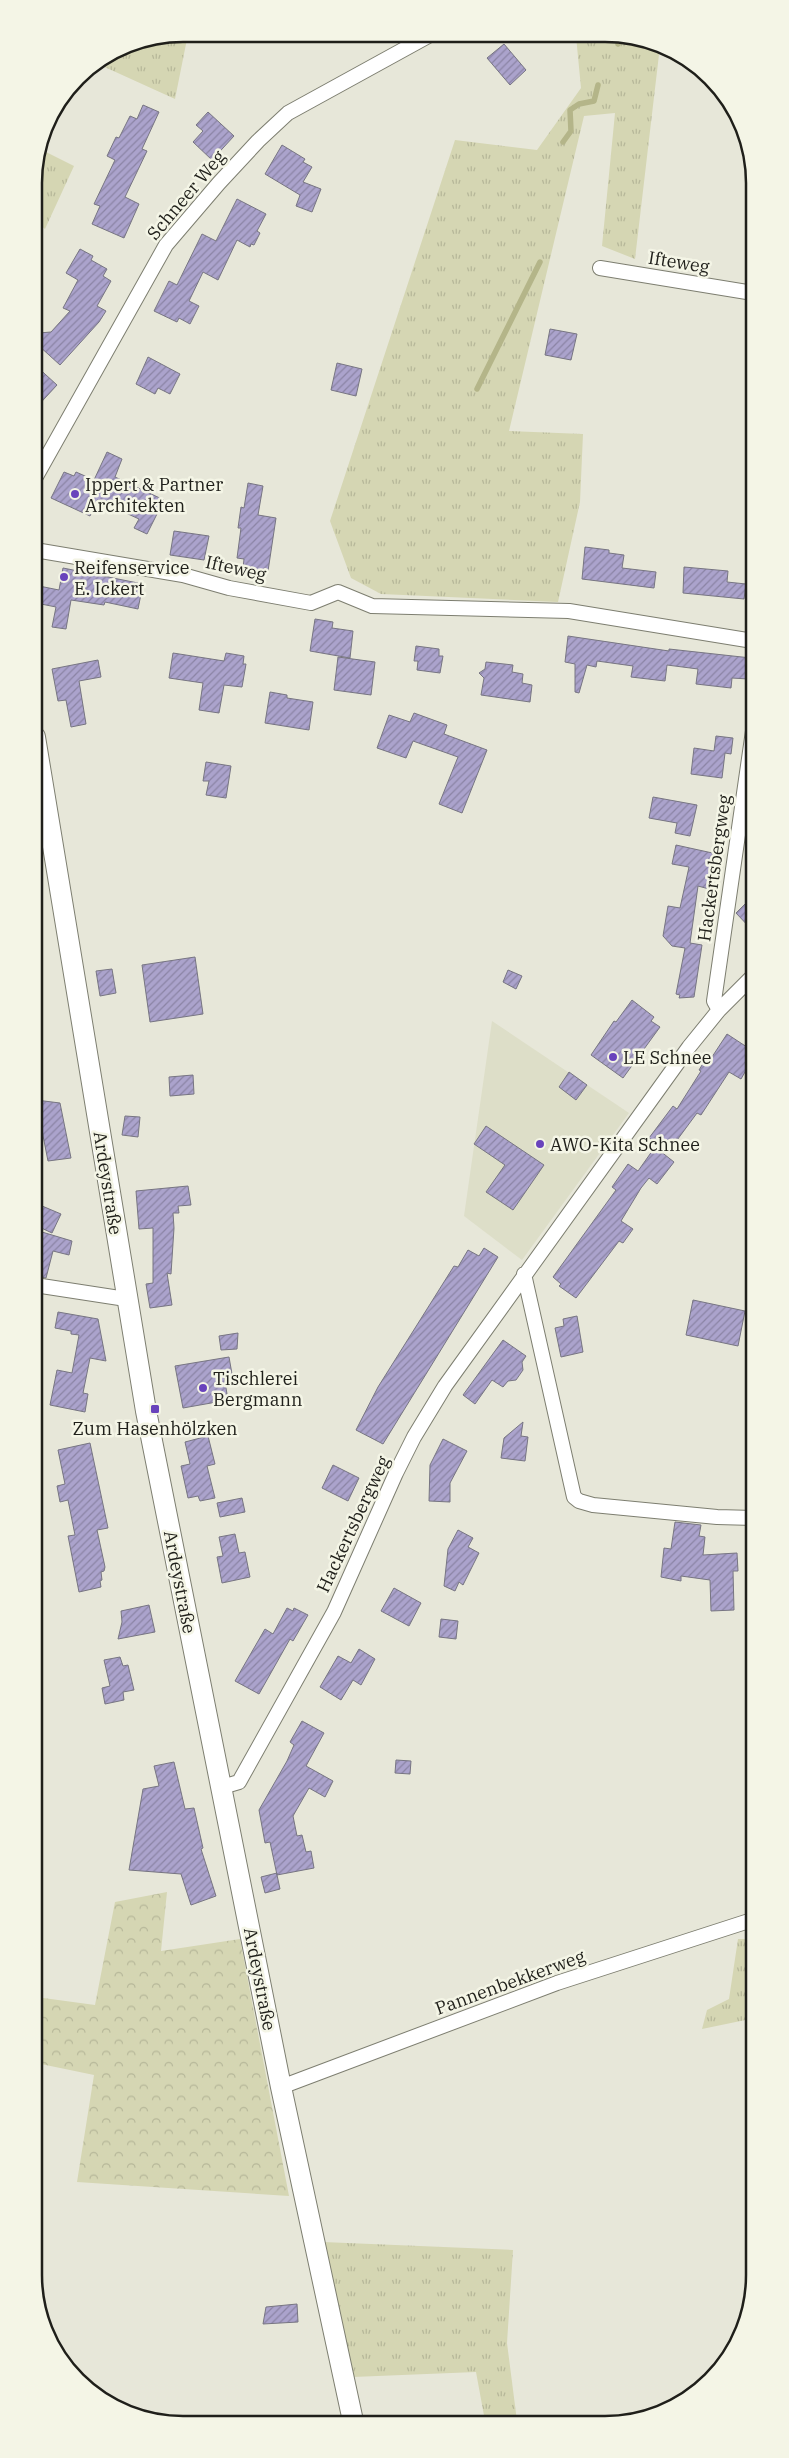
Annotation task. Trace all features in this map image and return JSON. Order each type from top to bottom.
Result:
[{"type":"main road","name":"Ardeystraße","points":[[43,785],[126,1299],[146,1411],[281,2087],[352,2416]]},
{"type":"street","name":"Schneer Weg","points":[[43,464],[166,245],[219,183],[258,140],[288,113],[417,42]]},
{"type":"street","name":"Ifteweg","points":[[600,268],[746,292]]},
{"type":"street","name":"Ifteweg","points":[[43,551],[183,575],[229,588],[311,603],[338,592],[372,606],[569,611],[746,640]]},
{"type":"street","name":"Hackertsbergweg","points":[[719,1010],[714,1001],[746,779]]},
{"type":"street","name":"Hackertsbergweg","points":[[222,1787],[239,1782],[334,1612],[414,1437],[445,1386],[689,1047],[719,1010],[746,983]]},
{"type":"street","points":[[524,1274],[574,1496],[579,1501],[593,1505],[717,1517],[746,1518]]},
{"type":"street","points":[[42,1286],[126,1299]]},
{"type":"street","name":"Pannenbekkerweg","points":[[281,2087],[557,1983],[746,1922]]},
{"type":"shaded area","name":"AWO-Kita Schnee","points":[[492,1021],[629,1113],[522,1260],[464,1216]]},
{"type":"green space","points":[[186,42],[175,99],[104,67],[129,53],[147,47]]},
{"type":"green space","points":[[577,42],[606,42],[633,45],[659,53],[635,259],[602,246],[615,113],[584,116],[509,431],[583,434],[580,502],[558,602],[381,594],[351,578],[330,521],[455,140],[537,150],[581,88]]},
{"type":"green space","points":[[46,152],[74,166],[45,229],[43,227],[43,174]]},
{"type":"green space","points":[[167,1892],[161,1951],[240,1939],[289,2196],[77,2182],[94,2075],[42,2064],[42,1998],[95,2005],[115,1902]]},
{"type":"green space","points":[[738,1939],[746,1939],[746,2020],[702,2029],[707,2010],[729,1999]]},
{"type":"green space","points":[[323,2242],[513,2250],[507,2343],[516,2416],[484,2416],[476,2372],[353,2377]]},
{"type":"building","points":[[504,44],[526,70],[510,85],[487,58]]},
{"type":"building","points":[[143,105],[159,112],[142,149],[147,151],[125,197],[139,204],[124,238],[92,224],[100,206],[94,204],[115,160],[107,156],[116,137],[119,138],[130,116],[137,119]]},
{"type":"building","points":[[208,112],[234,136],[212,160],[193,142],[203,131],[196,125]]},
{"type":"building","points":[[282,145],[305,159],[303,162],[312,167],[303,182],[321,189],[312,212],[296,206],[300,195],[265,174]]},
{"type":"building","points":[[237,199],[266,214],[257,231],[260,233],[254,245],[251,244],[250,247],[237,240],[218,280],[203,272],[189,301],[199,306],[190,324],[179,318],[177,322],[154,311],[169,281],[177,285],[202,234],[216,241]]},
{"type":"building","points":[[80,249],[93,256],[91,260],[107,269],[103,276],[111,281],[97,306],[106,311],[99,322],[60,365],[43,349],[43,333],[51,332],[70,311],[63,308],[78,280],[66,273]]},
{"type":"building","points":[[550,329],[577,334],[571,360],[545,355]]},
{"type":"building","points":[[148,357],[180,374],[170,394],[158,388],[155,394],[136,384]]},
{"type":"building","points":[[337,363],[362,369],[356,396],[331,390]]},
{"type":"building","points":[[43,372],[57,385],[43,400]]},
{"type":"building","points":[[107,452],[122,459],[115,477],[164,500],[147,534],[134,528],[139,519],[97,500],[90,516],[51,498],[64,472],[74,476],[76,472],[94,480]]},
{"type":"building","points":[[248,483],[263,486],[258,515],[276,518],[268,571],[243,568],[244,559],[237,558],[241,528],[238,528],[241,507],[244,508]]},
{"type":"building","points":[[174,531],[209,536],[204,560],[170,555]]},
{"type":"building","points":[[585,547],[609,550],[609,553],[624,555],[622,568],[656,572],[654,588],[582,579]]},
{"type":"building","points":[[684,567],[728,571],[727,582],[746,584],[744,599],[683,593]]},
{"type":"building","points":[[63,568],[143,584],[138,609],[105,602],[104,605],[71,600],[66,629],[52,627],[56,607],[43,604],[43,587],[59,590]]},
{"type":"building","points":[[315,619],[333,622],[332,628],[353,631],[350,658],[310,651]]},
{"type":"building","points":[[568,636],[669,651],[669,649],[746,657],[746,679],[732,678],[731,688],[696,684],[698,669],[667,665],[665,681],[631,677],[633,666],[597,661],[596,667],[587,665],[579,693],[575,692],[575,664],[565,662]]},
{"type":"building","points":[[416,646],[439,649],[439,656],[443,656],[440,673],[417,670],[418,661],[414,661]]},
{"type":"building","points":[[173,653],[224,661],[226,653],[244,656],[243,664],[246,664],[242,687],[224,685],[219,713],[199,710],[203,683],[169,678]]},
{"type":"building","points":[[338,657],[375,662],[371,695],[334,690]]},
{"type":"building","points":[[98,660],[101,677],[79,681],[86,724],[71,727],[66,700],[58,701],[52,669]]},
{"type":"building","points":[[486,662],[513,665],[512,672],[523,674],[522,683],[532,685],[530,702],[481,695],[484,678],[479,673],[485,669]]},
{"type":"building","points":[[270,692],[287,695],[287,698],[313,702],[309,730],[265,723]]},
{"type":"building","points":[[414,713],[447,725],[444,734],[487,750],[462,813],[439,804],[458,757],[413,741],[406,758],[377,748],[389,715],[410,722]]},
{"type":"building","points":[[716,736],[733,738],[731,754],[725,753],[722,778],[691,774],[694,748],[714,751]]},
{"type":"building","points":[[206,762],[231,766],[226,798],[206,795],[209,781],[203,781]]},
{"type":"building","points":[[653,797],[697,805],[690,836],[675,833],[677,823],[649,818]]},
{"type":"building","points":[[676,845],[717,854],[709,889],[698,886],[690,943],[702,945],[694,997],[679,998],[680,995],[676,994],[685,948],[672,946],[663,936],[668,906],[680,908],[689,867],[672,864]]},
{"type":"building","points":[[746,903],[746,924],[736,913]]},
{"type":"building","points":[[195,957],[203,1014],[150,1022],[142,965]]},
{"type":"building","points":[[112,969],[116,993],[100,996],[96,971]]},
{"type":"building","points":[[508,970],[522,976],[516,989],[503,982]]},
{"type":"building","points":[[632,1000],[654,1017],[651,1021],[660,1027],[623,1078],[591,1055],[614,1021],[616,1022]]},
{"type":"building","points":[[727,1034],[746,1046],[746,1070],[741,1079],[729,1072],[701,1115],[697,1113],[669,1151],[649,1138],[673,1106],[677,1109],[701,1071],[699,1070],[707,1057],[710,1060]]},
{"type":"building","points":[[569,1072],[587,1085],[576,1100],[559,1087]]},
{"type":"building","points":[[193,1075],[194,1094],[170,1096],[169,1077]]},
{"type":"building","points":[[43,1101],[60,1103],[71,1158],[48,1161],[43,1133]]},
{"type":"building","points":[[125,1116],[140,1117],[138,1137],[122,1135]]},
{"type":"building","points":[[486,1126],[544,1165],[513,1210],[486,1192],[505,1165],[474,1144]]},
{"type":"building","points":[[655,1147],[674,1162],[657,1184],[649,1178],[641,1188],[621,1221],[633,1229],[623,1243],[619,1241],[576,1298],[559,1286],[561,1284],[553,1277],[616,1190],[612,1187],[628,1164],[638,1171]]},
{"type":"building","points":[[188,1186],[191,1205],[178,1206],[179,1213],[173,1213],[171,1274],[167,1273],[172,1305],[150,1308],[146,1284],[153,1283],[153,1228],[139,1229],[136,1191]]},
{"type":"building","points":[[43,1206],[61,1214],[52,1233],[42,1229]]},
{"type":"building","points":[[42,1232],[72,1241],[69,1255],[53,1251],[46,1278],[42,1277]]},
{"type":"building","points":[[484,1248],[498,1257],[383,1444],[356,1430],[378,1387],[454,1266],[458,1267],[468,1250],[479,1256]]},
{"type":"building","points":[[693,1300],[745,1311],[738,1346],[686,1335]]},
{"type":"building","points":[[58,1312],[98,1319],[106,1361],[90,1358],[83,1393],[88,1394],[85,1412],[50,1405],[57,1370],[72,1373],[79,1335],[71,1334],[71,1331],[55,1328]]},
{"type":"building","points":[[577,1316],[583,1352],[561,1357],[555,1328],[564,1326],[563,1319]]},
{"type":"building","points":[[238,1333],[237,1349],[221,1350],[219,1336]]},
{"type":"building","points":[[503,1340],[526,1356],[522,1362],[523,1370],[516,1380],[508,1381],[503,1387],[492,1380],[475,1404],[463,1395]]},
{"type":"building","name":"Tischlerei Bergmann","points":[[229,1357],[232,1374],[224,1376],[228,1400],[183,1408],[175,1366]]},
{"type":"building","points":[[523,1422],[521,1436],[528,1437],[525,1461],[501,1458],[504,1438]]},
{"type":"building","points":[[208,1436],[215,1464],[207,1466],[215,1498],[200,1501],[198,1496],[188,1498],[181,1466],[190,1464],[185,1442]]},
{"type":"building","points":[[443,1439],[467,1451],[450,1483],[450,1502],[429,1501],[430,1465]]},
{"type":"building","points":[[90,1443],[108,1528],[97,1530],[105,1567],[104,1571],[101,1572],[101,1587],[79,1592],[68,1536],[75,1535],[68,1500],[60,1502],[57,1486],[65,1484],[58,1450]]},
{"type":"building","points":[[333,1465],[359,1478],[348,1501],[322,1488]]},
{"type":"building","points":[[242,1498],[245,1512],[220,1517],[217,1503]]},
{"type":"building","points":[[675,1522],[701,1525],[699,1536],[705,1537],[703,1555],[737,1553],[738,1571],[733,1571],[734,1610],[711,1611],[710,1580],[681,1576],[681,1581],[661,1577],[664,1548],[671,1549]]},
{"type":"building","points":[[458,1530],[473,1538],[468,1547],[479,1553],[463,1585],[459,1582],[455,1591],[444,1586],[448,1549]]},
{"type":"building","points":[[235,1534],[239,1553],[245,1552],[250,1577],[222,1583],[217,1557],[223,1556],[219,1537]]},
{"type":"building","points":[[394,1588],[421,1603],[409,1626],[381,1611]]},
{"type":"building","points":[[149,1605],[155,1632],[118,1639],[122,1622],[121,1611]]},
{"type":"building","points":[[287,1608],[293,1611],[294,1608],[308,1615],[293,1641],[290,1639],[259,1694],[235,1681],[265,1629],[273,1634]]},
{"type":"building","points":[[441,1619],[458,1621],[456,1639],[439,1637]]},
{"type":"building","points":[[359,1649],[375,1659],[361,1685],[353,1680],[341,1700],[320,1687],[338,1656],[351,1663]]},
{"type":"building","points":[[120,1657],[123,1666],[128,1665],[134,1690],[123,1692],[124,1700],[105,1704],[102,1688],[110,1686],[104,1660]]},
{"type":"building","points":[[302,1721],[324,1733],[306,1766],[333,1781],[325,1797],[309,1788],[293,1816],[297,1836],[302,1835],[306,1852],[311,1851],[314,1868],[277,1875],[280,1889],[265,1893],[261,1877],[277,1873],[270,1842],[265,1843],[259,1810],[287,1761],[294,1745],[290,1742]]},
{"type":"building","points":[[396,1760],[411,1761],[410,1774],[395,1773]]},
{"type":"building","points":[[174,1762],[185,1809],[194,1808],[203,1848],[201,1849],[216,1896],[191,1905],[181,1874],[129,1870],[143,1789],[159,1786],[154,1766]]},
{"type":"building","points":[[297,2304],[298,2322],[263,2324],[266,2307]]},
{"type":"waterway","points":[[563,142],[571,131],[570,110],[579,104],[594,101],[598,85]]},
{"type":"waterway","points":[[477,389],[540,262]]},
{"type":"place","name":"Ippert & Partner Architekten","points":[[75,494]]},
{"type":"place","name":"Reifenservice E. Ickert","points":[[64,577]]},
{"type":"place","name":"LE Schnee","points":[[613,1057]]},
{"type":"place","name":"AWO-Kita Schnee","points":[[540,1144]]},
{"type":"place","name":"Tischlerei Bergmann","points":[[203,1388]]},
{"type":"place","name":"Zum Hasenhölzken","points":[[155,1409]]}]
